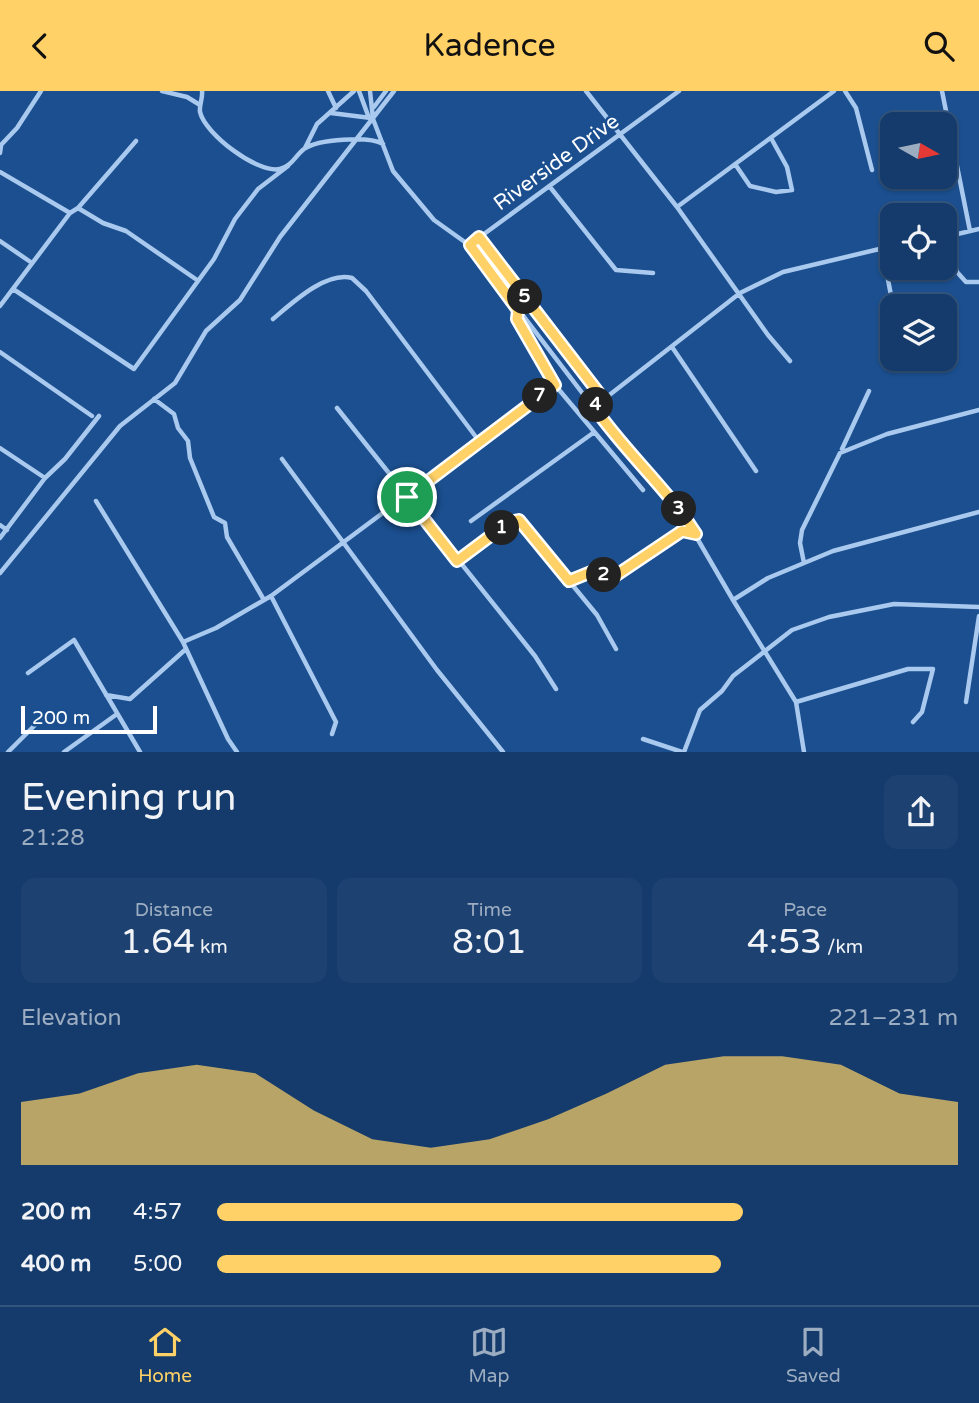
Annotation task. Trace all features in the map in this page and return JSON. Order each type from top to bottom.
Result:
[{"type":"street","points":[[0,153],[1,146],[17,128],[41,91]]},
{"type":"street","points":[[162,91],[187,97],[200,105]]},
{"type":"street","points":[[202,91],[200,113],[210,131],[226,145],[271,169],[288,166]]},
{"type":"street","points":[[328,91],[335,108]]},
{"type":"street","points":[[13,289],[134,369],[214,259],[226,233],[258,189],[288,166],[306,148],[313,130],[356,91],[371,117],[393,170],[441,227],[470,245],[635,460],[683,514],[720,582],[796,702],[804,752]]},
{"type":"street","points":[[370,91],[373,107],[371,117]]},
{"type":"street","points":[[373,107],[386,91]]},
{"type":"street","points":[[0,573],[120,426],[175,383],[209,327],[240,300],[276,243],[371,117],[394,91]]},
{"type":"street","points":[[586,91],[677,207],[768,335],[790,361]]},
{"type":"street","name":"Riverside Drive","points":[[470,245],[679,91]]},
{"type":"street","points":[[677,207],[834,91]]},
{"type":"street","points":[[845,91],[856,108],[872,170]]},
{"type":"street","points":[[942,91],[970,231]]},
{"type":"street","points":[[330,113],[371,117]]},
{"type":"street","points":[[735,164],[750,187],[776,193],[792,190],[788,167],[771,138]]},
{"type":"street","points":[[306,148],[354,140],[372,140],[383,144]]},
{"type":"street","points":[[0,306],[70,213],[78,208],[136,141]]},
{"type":"street","points":[[0,172],[70,213]]},
{"type":"street","points":[[550,187],[615,270],[653,273]]},
{"type":"street","points":[[78,208],[135,237],[197,280]]},
{"type":"street","points":[[957,234],[979,229]]},
{"type":"street","points":[[479,237],[602,400]]},
{"type":"street","points":[[0,241],[32,263]]},
{"type":"street","points":[[594,407],[740,293],[783,272],[880,249]]},
{"type":"street","points":[[957,272],[966,282],[979,282]]},
{"type":"street","points":[[273,319],[325,282],[337,278],[352,278],[366,291],[479,441]]},
{"type":"street","points":[[518,310],[517,319],[555,385],[643,490]]},
{"type":"street","points":[[672,347],[756,471]]},
{"type":"street","points":[[0,352],[95,416],[65,459],[45,478],[0,538]]},
{"type":"street","points":[[183,642],[215,628],[271,596],[555,385]]},
{"type":"street","points":[[804,563],[800,543],[802,530],[869,391]]},
{"type":"street","points":[[155,399],[174,414],[180,432],[188,441],[190,458],[215,517],[225,523],[227,537],[264,600]]},
{"type":"street","points":[[337,408],[535,656],[556,689]]},
{"type":"street","points":[[840,453],[852,446],[979,410]]},
{"type":"street","points":[[471,521],[593,433]]},
{"type":"street","points":[[848,436],[852,446]]},
{"type":"street","points":[[0,448],[45,478]]},
{"type":"street","points":[[282,459],[342,544],[503,752]]},
{"type":"street","points":[[96,501],[183,642],[228,739],[237,752]]},
{"type":"street","points":[[733,600],[768,578],[833,551],[979,512]]},
{"type":"street","points":[[457,561],[509,522],[519,520],[597,615],[616,649]]},
{"type":"street","points":[[0,525],[7,530]]},
{"type":"street","points":[[569,581],[591,572],[608,577],[615,576],[682,531],[696,534]]},
{"type":"street","points":[[271,596],[336,722],[332,734]]},
{"type":"street","points":[[643,739],[683,752],[701,710],[722,691],[733,675],[766,652],[776,640],[802,625],[865,609],[905,603],[979,607]]},
{"type":"street","points":[[966,702],[979,615]]},
{"type":"street","points":[[28,673],[74,641],[140,752]]},
{"type":"street","points":[[106,695],[130,699],[186,649]]},
{"type":"street","points":[[796,702],[908,669],[933,670],[922,712],[913,722]]},
{"type":"street","points":[[8,752],[47,713]]},
{"type":"street","points":[[64,752],[117,714]]},
{"type":"route","points":[[479,237],[598,392],[602,400],[594,407],[606,425],[683,514],[696,534],[682,531],[615,576],[608,577],[591,572],[569,581],[519,520],[509,522],[457,561],[407,497],[555,385],[517,319],[518,310],[470,245],[479,237]]}]
